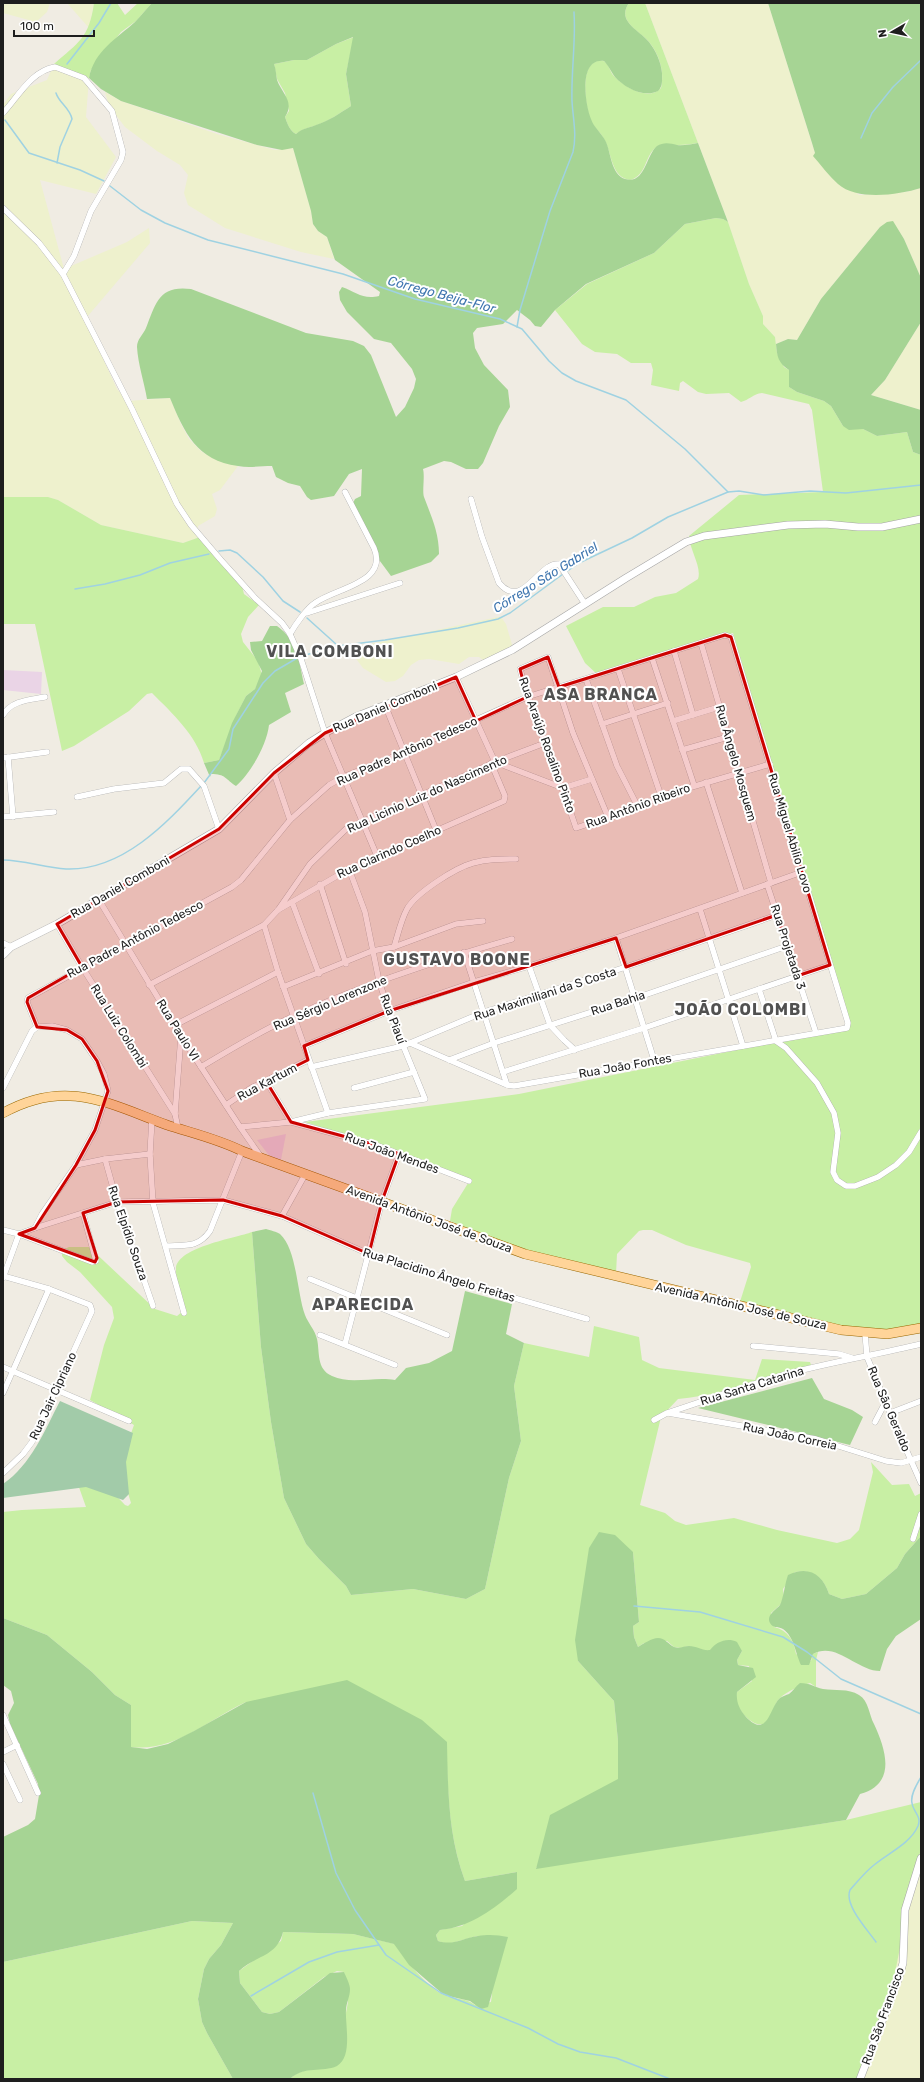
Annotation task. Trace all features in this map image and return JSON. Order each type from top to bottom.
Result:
[{"type":"main road","name":"Avenida Antônio José de Souza","points":[[3,1113],[40,1099],[63,1095],[84,1096],[106,1101],[152,1119],[229,1145],[540,1258],[841,1330],[887,1334],[921,1328]]},
{"type":"street","points":[[3,113],[25,86],[36,76],[55,67],[84,78],[100,95],[114,117],[123,152],[121,160],[91,211],[74,256],[63,274]]},
{"type":"street","points":[[3,208],[39,243],[63,274],[132,409],[177,504],[191,525],[255,598],[282,623],[290,634],[300,657],[325,733],[377,856]]},
{"type":"street","points":[[307,613],[313,603],[370,575],[378,564],[374,548],[345,492]]},
{"type":"street","points":[[471,499],[482,537],[499,583],[503,587],[512,591],[522,590],[551,565],[562,567],[585,604]]},
{"type":"street","name":"Rua Daniel Comboni","points":[[10,947],[57,924],[218,829],[274,773],[309,743],[325,733],[384,705],[456,677],[512,650],[686,542],[704,536],[721,533],[810,524],[882,527],[921,519]]},
{"type":"street","points":[[290,634],[300,618],[307,613],[355,599],[400,583]]},
{"type":"street","name":"Rua Padre Antônio Tedesco","points":[[37,1027],[27,1002],[28,998],[82,967],[125,946],[241,880],[290,820],[329,785],[343,777],[406,752],[527,697],[725,635],[731,637]]},
{"type":"street","name":"Rua Miguel Abilio Lovo","points":[[731,637],[848,1023],[847,1028]]},
{"type":"street","name":"Rua Ângelo Mosquem","points":[[701,643],[769,883]]},
{"type":"street","points":[[674,651],[693,716]]},
{"type":"street","name":"Rua Araújo Rosalino Pinto","points":[[559,687],[548,657],[520,669],[527,697],[563,788],[576,828]]},
{"type":"street","points":[[652,658],[694,785]]},
{"type":"street","points":[[618,668],[661,796]]},
{"type":"street","points":[[456,677],[493,763],[563,788],[592,779]]},
{"type":"street","points":[[586,679],[617,766],[638,807]]},
{"type":"street","points":[[559,687],[573,733],[608,817]]},
{"type":"street","points":[[3,715],[10,706],[45,697]]},
{"type":"street","points":[[602,724],[668,703]]},
{"type":"street","points":[[384,705],[406,752],[436,830]]},
{"type":"street","points":[[673,721],[719,707]]},
{"type":"street","points":[[682,750],[728,737]]},
{"type":"street","name":"Rua Licinio Luiz do Nascimento","points":[[149,985],[264,925],[278,910],[310,864],[346,829],[362,820],[493,763],[545,743]]},
{"type":"street","points":[[13,817],[6,757],[47,752]]},
{"type":"street","name":"Rua Clarindo Coelho","points":[[278,910],[320,884],[349,869],[504,801],[505,796],[493,763]]},
{"type":"street","name":"Rua Antônio Ribeiro","points":[[576,828],[638,807],[661,796],[694,785],[770,764]]},
{"type":"street","points":[[78,797],[114,789],[164,783],[181,770],[189,769],[204,786],[218,829]]},
{"type":"street","points":[[274,773],[290,820]]},
{"type":"street","points":[[706,782],[742,893]]},
{"type":"street","points":[[3,817],[54,812]]},
{"type":"street","points":[[394,947],[405,913],[415,899],[470,863],[516,859]]},
{"type":"street","name":"Rua Piauí","points":[[349,869],[365,912],[372,952],[388,1011],[425,1099]]},
{"type":"street","points":[[304,1046],[388,1011],[700,910],[742,893],[802,872]]},
{"type":"street","name":"Rua Projetada 3","points":[[769,883],[777,915],[816,1033]]},
{"type":"street","points":[[320,884],[346,964]]},
{"type":"street","name":"Rua Paulo VI","points":[[99,900],[125,946],[181,1036],[261,1157]]},
{"type":"street","points":[[292,902],[319,974]]},
{"type":"street","points":[[700,910],[743,1046]]},
{"type":"street","name":"Rua Maximiliani da S Costa","points":[[311,1067],[403,1046],[484,1012],[626,968],[777,915]]},
{"type":"street","points":[[283,987],[346,964],[372,952],[394,947],[456,924],[483,921]]},
{"type":"street","name":"Rua Luiz Colombi","points":[[57,924],[82,967],[175,1114],[178,1128]]},
{"type":"street","points":[[264,925],[283,987],[328,1113]]},
{"type":"street","points":[[616,938],[636,998],[654,1060]]},
{"type":"street","name":"Rua Sérgio Lorenzone","points":[[201,1067],[293,1016],[379,981],[464,952],[512,939]]},
{"type":"street","points":[[3,943],[10,947],[3,955]]},
{"type":"street","name":"Rua Bahia","points":[[449,1060],[494,1043],[636,998],[787,946]]},
{"type":"street","points":[[464,952],[507,1085]]},
{"type":"street","points":[[503,1072],[644,1028],[830,965]]},
{"type":"street","points":[[529,966],[550,1025],[575,1050]]},
{"type":"street","points":[[175,1025],[278,972]]},
{"type":"street","points":[[759,989],[776,1041],[786,1048],[814,1078],[834,1113],[838,1133],[834,1172],[837,1180],[843,1184],[860,1185],[886,1172],[908,1152],[921,1132]]},
{"type":"street","points":[[3,1088],[32,1031],[37,1027],[52,1026],[68,1030],[82,1039],[104,1074],[108,1091],[106,1101],[95,1130],[76,1165],[42,1214],[35,1228]]},
{"type":"street","name":"Rua João Fontes","points":[[410,1043],[507,1085],[514,1086],[654,1060],[776,1041],[847,1028]]},
{"type":"street","points":[[175,1114],[181,1036]]},
{"type":"street","name":"Rua Kartum","points":[[226,1105],[251,1088],[308,1060]]},
{"type":"street","points":[[354,1088],[414,1072]]},
{"type":"street","points":[[266,1081],[291,1122]]},
{"type":"street","name":"Rua João Mendes","points":[[240,1127],[291,1122],[328,1113],[425,1099]]},
{"type":"street","points":[[152,1119],[150,1154],[153,1203],[184,1313]]},
{"type":"street","name":"Rua João Mendes","points":[[291,1122],[376,1145],[469,1181]]},
{"type":"street","points":[[166,1246],[189,1245],[203,1240],[210,1231],[242,1151]]},
{"type":"street","points":[[76,1165],[105,1159],[150,1154]]},
{"type":"street","points":[[345,1344],[359,1298],[382,1201],[399,1154]]},
{"type":"street","name":"Rua Elpídio Souza","points":[[105,1159],[117,1202],[153,1306]]},
{"type":"street","points":[[282,1216],[306,1173]]},
{"type":"street","name":"Rua Placidino Ângelo Freitas","points":[[19,1234],[117,1202],[153,1203],[223,1200],[282,1216],[369,1254],[587,1320]]},
{"type":"street","points":[[3,1230],[19,1234],[92,1262],[96,1261],[97,1258],[83,1213]]},
{"type":"street","points":[[3,1392],[49,1289],[3,1277],[19,1234]]},
{"type":"street","points":[[310,1279],[447,1335]]},
{"type":"street","name":"Rua Jair Cipriano","points":[[3,1473],[23,1454],[32,1442],[92,1311],[90,1305],[49,1289]]},
{"type":"street","name":"Rua São Geraldo","points":[[865,1333],[867,1357],[885,1403],[921,1482]]},
{"type":"street","points":[[320,1335],[345,1344],[395,1366]]},
{"type":"street","name":"Rua Santa Catarina","points":[[654,1420],[667,1413],[787,1374],[921,1344]]},
{"type":"street","name":"Rua Santa Catarina","points":[[753,1346],[839,1354],[853,1358]]},
{"type":"street","points":[[3,1367],[129,1421]]},
{"type":"street","points":[[890,1413],[921,1401]]},
{"type":"street","points":[[875,1422],[885,1403]]},
{"type":"street","name":"Rua João Correia","points":[[667,1413],[816,1439],[886,1461],[902,1463],[921,1457]]},
{"type":"street","points":[[913,1539],[921,1514]]},
{"type":"street","points":[[4,1718],[38,1793]]},
{"type":"street","points":[[3,1752],[17,1745]]},
{"type":"street","points":[[3,1764],[20,1800]]},
{"type":"street","name":"Rua São Francisco","points":[[860,2079],[900,1977],[903,1963],[905,1910],[921,1858]]},
{"type":"highlighted area","points":[[725,635],[731,637],[830,965],[797,976],[777,915],[626,967],[616,938],[389,1011],[304,1046],[308,1060],[266,1081],[291,1122],[376,1145],[399,1154],[382,1201],[369,1254],[282,1216],[223,1200],[117,1202],[83,1213],[97,1258],[95,1262],[19,1234],[35,1228],[76,1165],[95,1130],[108,1091],[97,1061],[82,1039],[67,1030],[37,1027],[27,1002],[28,998],[82,967],[57,924],[219,829],[274,773],[325,733],[456,677],[476,721],[527,697],[520,669],[548,657],[559,687]]},
{"type":"shaded area","points":[[3,670],[42,672],[41,694],[3,690]]},
{"type":"shaded area","points":[[286,1134],[281,1160],[271,1158],[257,1140]]},
{"type":"green space","points":[[3,3],[50,3],[47,12],[36,22],[3,13]]},
{"type":"green space","points":[[67,3],[94,3],[89,28]]},
{"type":"green space","points":[[94,3],[117,3],[125,15],[138,3],[152,3],[136,21],[121,32],[91,70],[89,78],[54,64],[82,38],[86,32],[92,15]]},
{"type":"green space","points":[[152,3],[629,3],[625,15],[627,20],[630,25],[649,42],[656,53],[662,73],[662,83],[658,91],[653,93],[641,93],[624,85],[615,77],[604,61],[596,62],[590,67],[587,74],[586,93],[592,122],[606,142],[614,168],[620,176],[625,179],[632,180],[641,174],[653,150],[659,145],[667,143],[682,145],[698,143],[728,222],[723,219],[716,218],[685,224],[654,253],[586,284],[555,310],[541,327],[535,326],[517,310],[503,324],[477,328],[473,333],[475,348],[484,365],[508,390],[510,407],[499,426],[483,463],[478,469],[466,469],[451,462],[444,461],[423,469],[423,494],[434,524],[439,546],[439,554],[431,562],[391,576],[374,553],[353,503],[355,499],[361,496],[362,469],[349,474],[334,496],[311,500],[307,497],[300,486],[288,483],[276,477],[272,466],[242,467],[224,463],[212,458],[194,443],[187,433],[170,398],[147,399],[139,360],[137,347],[138,342],[160,298],[165,293],[180,289],[191,289],[306,333],[353,341],[364,346],[371,355],[396,417],[405,407],[414,388],[416,379],[412,369],[391,343],[374,339],[347,312],[340,300],[339,292],[342,287],[368,297],[379,296],[380,292],[335,260],[327,237],[318,231],[313,224],[311,211],[293,148],[282,150],[257,145],[121,101],[101,89],[89,78],[92,68],[101,53],[135,22]],"holes":[[[353,37],[346,74],[351,106],[334,117],[303,129],[296,134],[294,133],[289,127],[285,117],[289,106],[287,98],[277,80],[274,64],[294,60],[307,60],[336,44]]]},
{"type":"green space","points":[[629,3],[645,3],[698,143],[681,145],[666,144],[658,146],[650,154],[640,174],[630,180],[624,178],[616,170],[604,138],[591,121],[587,109],[585,92],[588,70],[592,64],[600,61],[606,63],[613,75],[629,88],[643,93],[649,93],[656,92],[661,88],[662,70],[656,52],[649,42],[630,25],[627,20],[625,15]]},
{"type":"green space","points":[[645,3],[768,3],[815,153],[859,195],[906,192],[921,188],[921,278],[904,239],[893,222],[880,227],[821,299],[797,340],[788,339],[776,344],[775,337],[763,324],[763,316],[749,284],[728,222]]},
{"type":"green space","points":[[768,3],[921,3],[921,188],[901,193],[878,195],[856,193],[838,184],[813,156],[815,153]]},
{"type":"green space","points":[[354,37],[346,74],[351,106],[326,121],[304,129],[296,134],[294,133],[290,129],[285,117],[289,111],[285,93],[277,79],[274,64],[294,60],[307,60],[336,44]]},
{"type":"green space","points":[[54,64],[89,78],[86,117],[116,157],[96,194],[40,180],[64,269],[127,242],[149,228],[150,243],[87,317],[95,341],[117,389],[128,401],[170,398],[189,439],[202,452],[217,460],[238,466],[220,490],[212,494],[217,509],[215,516],[198,526],[197,532],[200,537],[183,543],[101,525],[58,500],[48,497],[3,497],[3,105],[11,94],[47,80]]},
{"type":"green space","points":[[105,92],[121,101],[217,134],[275,150],[293,148],[311,211],[313,224],[318,231],[327,237],[334,259],[301,252],[225,228],[188,205],[184,193],[188,175],[180,165],[157,151],[125,127],[109,106]]},
{"type":"green space","points":[[716,218],[723,219],[728,222],[749,284],[763,316],[763,324],[775,337],[777,353],[784,367],[789,370],[789,387],[797,392],[824,401],[831,406],[843,426],[863,429],[877,436],[907,432],[913,452],[921,455],[921,1325],[899,1330],[862,1330],[739,1305],[751,1267],[750,1263],[686,1245],[652,1230],[639,1231],[617,1254],[616,1274],[527,1252],[450,1221],[452,1209],[470,1180],[426,1161],[305,1122],[519,1094],[850,1027],[733,633],[598,675],[585,663],[566,626],[603,607],[634,607],[655,597],[676,593],[698,579],[699,574],[697,564],[689,536],[739,495],[823,492],[812,410],[809,404],[762,393],[741,402],[729,393],[706,394],[698,392],[683,381],[680,383],[679,391],[651,385],[653,370],[651,363],[631,363],[617,354],[595,352],[582,344],[555,310],[587,284],[654,253],[685,224]]},
{"type":"green space","points":[[893,221],[904,239],[921,278],[921,322],[885,380],[871,395],[921,410],[921,455],[913,452],[907,432],[877,436],[863,429],[849,430],[843,426],[831,406],[824,401],[797,392],[789,387],[789,370],[780,362],[776,348],[776,344],[788,339],[797,340],[821,299],[880,227],[887,222]]},
{"type":"green space","points":[[921,322],[921,410],[871,395],[885,380]]},
{"type":"green space","points":[[3,497],[48,497],[58,500],[101,525],[183,543],[200,537],[240,578],[244,594],[259,605],[248,617],[241,634],[243,642],[258,661],[262,675],[255,689],[246,696],[237,714],[219,760],[204,763],[190,734],[176,717],[152,693],[147,694],[129,711],[74,746],[62,751],[35,624],[3,624]]},
{"type":"green space","points":[[501,617],[506,624],[513,648],[486,662],[479,657],[469,657],[459,664],[429,659],[419,660],[411,665],[403,676],[395,681],[386,682],[363,668],[351,652],[344,651],[356,647]]},
{"type":"green space","points":[[270,626],[277,626],[284,632],[293,644],[299,659],[304,684],[285,693],[291,712],[269,725],[268,733],[262,749],[253,766],[236,786],[220,775],[211,774],[210,777],[204,763],[219,760],[232,723],[246,696],[255,689],[262,671],[251,650],[250,642],[262,641]]},
{"type":"green space","points":[[266,1229],[280,1234],[286,1241],[293,1261],[302,1306],[317,1339],[321,1365],[327,1373],[339,1379],[395,1380],[406,1368],[429,1363],[452,1351],[465,1291],[512,1304],[506,1334],[524,1343],[514,1386],[521,1441],[509,1478],[485,1589],[466,1599],[413,1589],[351,1595],[346,1586],[306,1544],[284,1498],[271,1422],[261,1347],[252,1232]]},
{"type":"green space","points":[[252,1232],[261,1347],[271,1422],[284,1498],[306,1544],[346,1586],[351,1595],[413,1589],[466,1599],[485,1589],[509,1478],[521,1441],[514,1386],[524,1343],[589,1357],[594,1326],[639,1337],[642,1360],[659,1368],[755,1380],[762,1359],[810,1362],[811,1365],[729,1390],[678,1399],[661,1417],[640,1505],[665,1513],[675,1521],[686,1525],[734,1518],[777,1530],[837,1543],[850,1539],[859,1530],[873,1472],[871,1462],[892,1485],[909,1484],[915,1496],[921,1493],[921,1536],[905,1554],[897,1568],[866,1594],[842,1599],[829,1594],[821,1579],[812,1573],[801,1571],[795,1572],[783,1589],[784,1598],[780,1605],[771,1613],[774,1627],[787,1633],[794,1645],[796,1654],[811,1661],[813,1654],[818,1652],[816,1660],[816,1687],[810,1683],[786,1693],[777,1701],[771,1716],[767,1722],[763,1724],[754,1723],[746,1717],[737,1705],[737,1692],[752,1681],[749,1666],[738,1665],[737,1660],[742,1651],[703,1651],[688,1646],[681,1648],[674,1647],[667,1641],[644,1643],[638,1647],[634,1637],[633,1626],[639,1622],[633,1552],[578,1661],[614,1701],[618,1741],[618,1780],[591,1795],[536,1868],[846,1820],[921,1802],[921,1850],[907,1890],[902,1937],[895,1973],[883,2015],[857,2079],[290,2079],[306,2070],[336,2066],[348,2002],[344,1972],[337,1971],[324,1977],[279,2012],[270,2014],[262,2012],[240,1983],[239,1971],[281,1941],[283,1932],[353,1934],[395,1944],[404,1958],[424,1980],[437,1991],[448,1997],[471,2002],[475,2005],[491,2002],[493,1985],[507,1937],[477,1936],[448,1944],[438,1941],[436,1935],[440,1930],[462,1926],[517,1872],[465,1881],[459,1864],[452,1830],[448,1795],[446,1742],[246,1702],[177,1740],[162,1745],[131,1747],[131,1705],[115,1695],[92,1672],[47,1635],[3,1618],[3,1512],[86,1507],[75,1476],[110,1489],[125,1505],[128,1506],[131,1503],[125,1483],[123,1456],[134,1425],[90,1400],[104,1345],[114,1318],[112,1307],[80,1272],[67,1262],[62,1256],[62,1250],[69,1247],[89,1247],[155,1309],[177,1316],[183,1311],[176,1273],[176,1268],[179,1261],[186,1254],[209,1244]]},
{"type":"green space","points":[[812,1378],[824,1399],[852,1410],[863,1417],[850,1445],[698,1408]]},
{"type":"green space","points":[[60,1401],[133,1433],[126,1462],[129,1494],[123,1500],[86,1487],[3,1498],[3,1484],[22,1467],[29,1457],[43,1435]]},
{"type":"green space","points":[[599,1532],[615,1535],[633,1552],[639,1622],[633,1626],[634,1637],[638,1647],[656,1638],[665,1640],[674,1647],[678,1648],[692,1646],[707,1650],[710,1650],[722,1641],[729,1640],[737,1642],[742,1651],[737,1660],[738,1665],[753,1668],[756,1677],[737,1692],[737,1699],[740,1708],[746,1717],[753,1723],[759,1725],[764,1723],[768,1719],[780,1698],[789,1694],[800,1683],[809,1684],[823,1689],[850,1691],[859,1695],[865,1701],[885,1755],[884,1774],[872,1789],[860,1794],[846,1820],[536,1869],[550,1815],[618,1779],[618,1741],[614,1701],[578,1661],[575,1640],[589,1548]]},
{"type":"green space","points":[[921,1536],[921,1619],[896,1636],[887,1649],[880,1671],[863,1667],[830,1651],[822,1651],[813,1654],[809,1665],[801,1665],[790,1636],[783,1629],[771,1625],[769,1620],[770,1615],[781,1603],[788,1575],[802,1571],[814,1573],[823,1581],[829,1594],[842,1599],[866,1594],[897,1568],[905,1554]]},
{"type":"green space","points":[[3,1618],[47,1635],[92,1672],[115,1695],[131,1705],[131,1747],[147,1749],[168,1744],[246,1702],[347,1680],[422,1720],[447,1742],[452,1830],[459,1864],[465,1881],[517,1872],[517,1889],[491,1910],[462,1925],[440,1930],[436,1935],[438,1941],[449,1943],[482,1935],[508,1937],[488,2007],[481,2009],[470,2001],[444,1995],[409,1965],[394,1944],[353,1934],[283,1932],[280,1940],[271,1951],[239,1971],[240,1983],[262,2012],[270,2014],[279,2012],[330,1973],[344,1972],[350,1989],[346,2007],[347,2048],[345,2056],[342,2062],[337,2066],[302,2072],[290,2079],[233,2079],[202,2022],[198,1999],[204,1969],[209,1959],[221,1945],[233,1923],[192,1921],[3,1962],[3,1837],[28,1825],[35,1819],[39,1795],[38,1784],[10,1724],[8,1715],[14,1703],[11,1691],[3,1685]]},
{"type":"green space","points":[[921,1850],[921,2079],[857,2079],[883,2015],[902,1937],[907,1890]]},
{"type":"green space","points":[[192,1921],[233,1923],[221,1945],[209,1959],[204,1969],[198,1999],[202,2022],[233,2079],[3,2079],[3,1962]]},
{"type":"waterway","points":[[67,64],[99,23],[111,3]]},
{"type":"waterway","points":[[517,327],[520,310],[550,211],[573,152],[575,139],[572,101],[574,12]]},
{"type":"waterway","points":[[861,138],[872,113],[893,87],[921,60]]},
{"type":"waterway","points":[[56,93],[57,97],[69,112],[72,119],[60,147],[57,163]]},
{"type":"waterway","name":"Córrego Beija-Flor","points":[[5,120],[29,153],[80,170],[104,181]]},
{"type":"waterway","name":"Córrego Beija-Flor","points":[[110,186],[141,210],[165,223],[208,240],[343,274],[415,299],[500,319],[522,329],[549,361],[562,373],[576,381],[626,400],[685,449],[728,492]]},
{"type":"waterway","name":"Córrego São Gabriel","points":[[566,572],[579,563],[632,538],[668,517],[728,492],[739,491],[764,495],[810,491],[846,493],[921,485]]},
{"type":"waterway","points":[[219,551],[230,550],[237,553],[263,577],[283,601],[300,612]]},
{"type":"waterway","points":[[75,589],[105,584],[140,575],[170,563],[209,554]]},
{"type":"waterway","name":"Córrego São Gabriel","points":[[302,656],[338,646],[458,628],[498,619],[510,613],[563,574]]},
{"type":"waterway","points":[[307,618],[337,645]]},
{"type":"waterway","name":"Córrego São Gabriel","points":[[204,783],[229,749],[233,729],[263,683],[275,671],[299,657]]},
{"type":"waterway","name":"Córrego São Gabriel","points":[[3,860],[19,861],[66,869],[86,868],[106,862],[124,854],[158,829],[201,786]]},
{"type":"waterway","points":[[634,1606],[700,1612],[783,1637],[807,1652],[841,1679],[921,1714]]},
{"type":"waterway","points":[[876,1942],[853,1910],[850,1903],[850,1890],[871,1868],[910,1838],[918,1826],[919,1819],[913,1806],[912,1797],[921,1777]]},
{"type":"waterway","points":[[313,1793],[336,1873],[355,1910],[386,1955],[441,1993],[528,2028],[558,2044],[580,2052],[616,2058],[670,2079]]},
{"type":"waterway","points":[[251,1996],[309,1962],[337,1952],[379,1945]]},
{"type":"district","name":"VILA COMBONI","points":[[330,651]]},
{"type":"district","name":"ASA BRANCA","points":[[601,694]]},
{"type":"district","name":"GUSTAVO BOONE","points":[[457,959]]},
{"type":"district","name":"JOÃO COLOMBI","points":[[741,1009]]},
{"type":"district","name":"APARECIDA","points":[[363,1304]]}]
